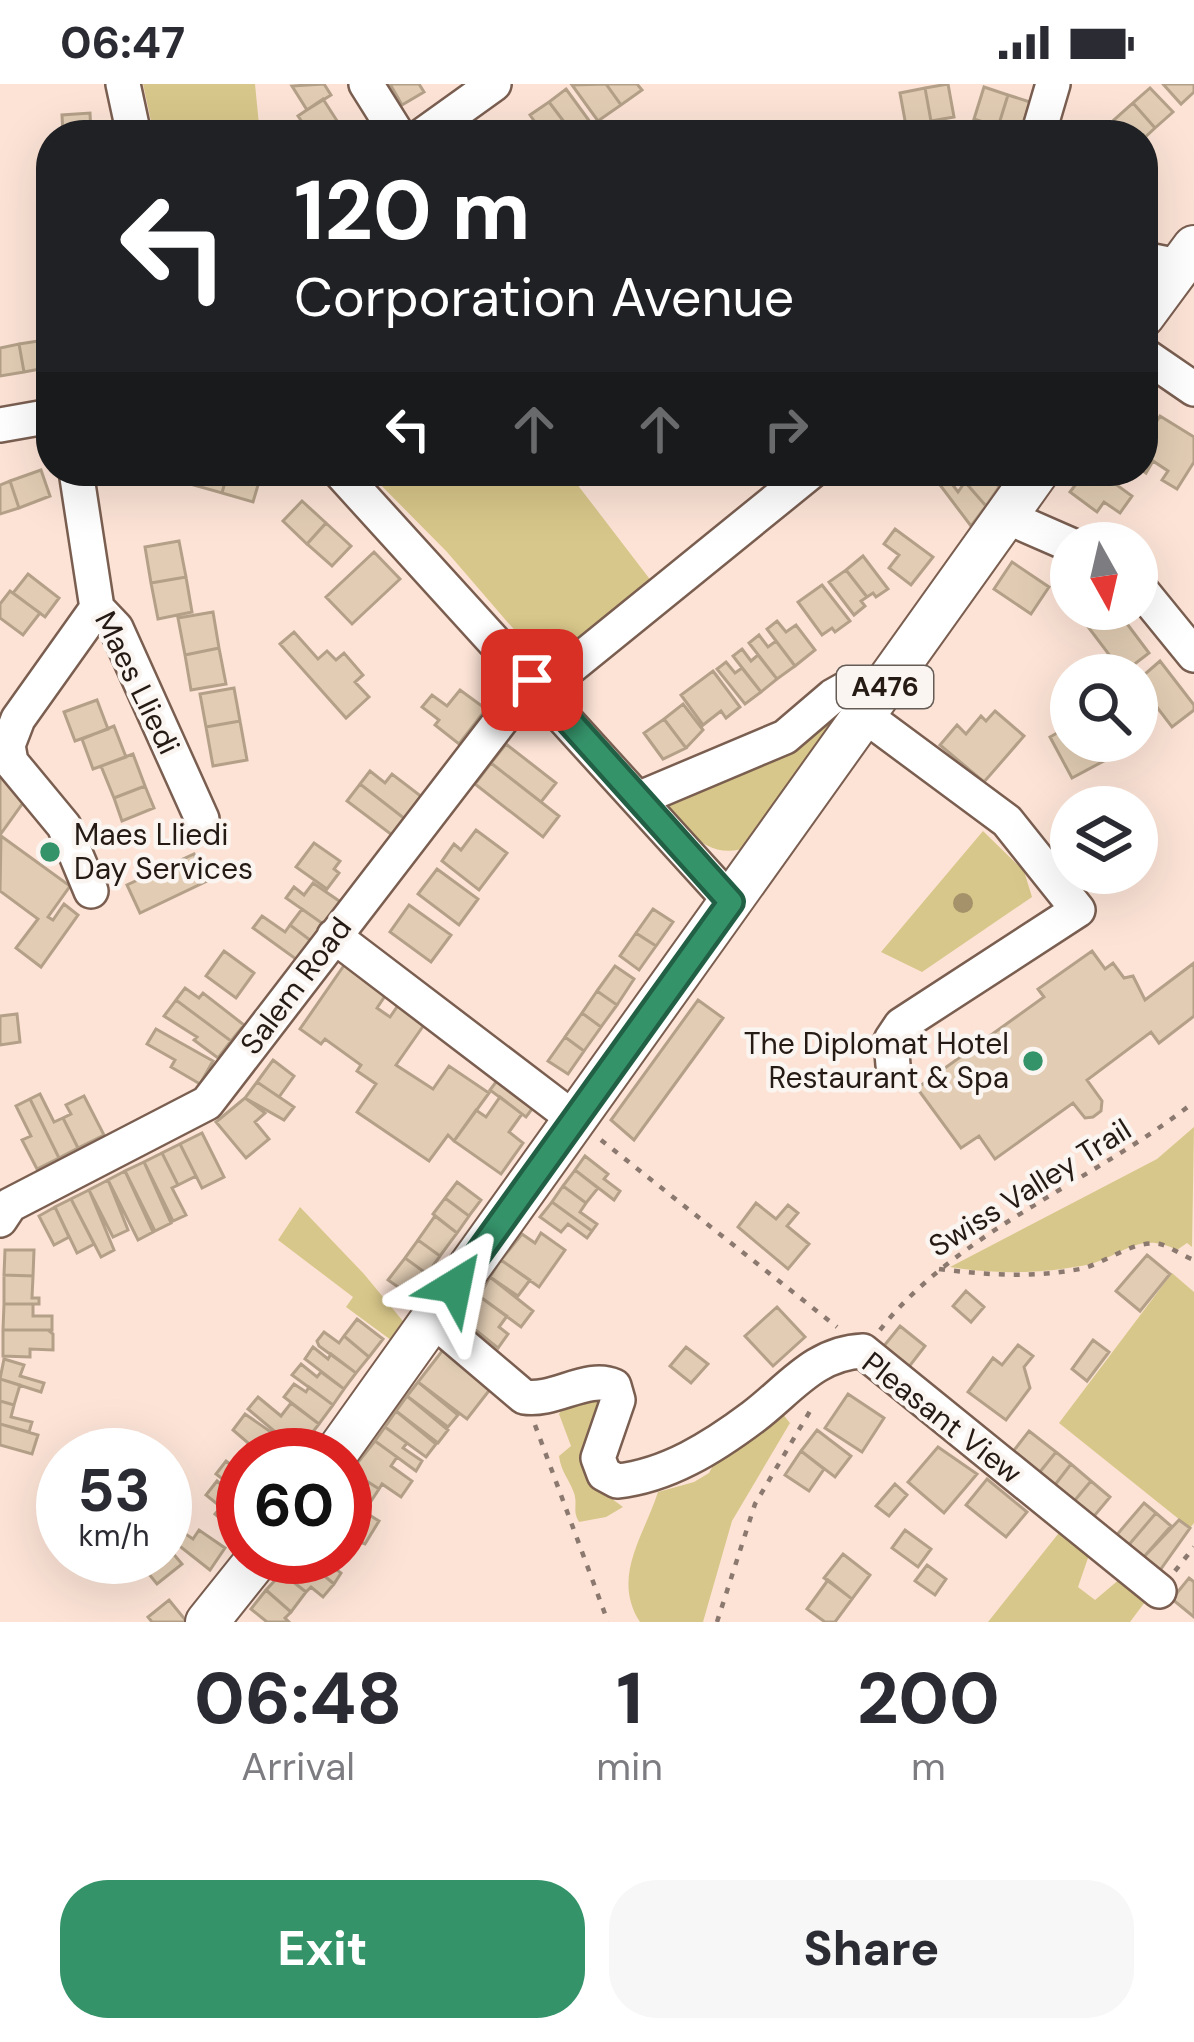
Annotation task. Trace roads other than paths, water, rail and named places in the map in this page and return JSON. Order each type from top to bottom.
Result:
[{"type":"main road","points":[[1158,285],[1172,257]]},
{"type":"main road","name":"A476","points":[[354,1428],[1028,486]]},
{"type":"main road","points":[[207,1622],[237,1584]]},
{"type":"street","points":[[123,84],[131,120]]},
{"type":"street","points":[[366,84],[389,120]]},
{"type":"street","points":[[444,120],[494,84]]},
{"type":"street","points":[[1042,120],[1053,84]]},
{"type":"street","points":[[1158,365],[1194,388]]},
{"type":"street","points":[[0,425],[36,419]]},
{"type":"street","name":"Maes Lliedi","points":[[78,486],[98,608],[116,628],[202,819]]},
{"type":"street","points":[[353,486],[731,902]]},
{"type":"street","name":"Salem Road","points":[[0,1220],[10,1205],[207,1103],[334,936],[537,685],[793,486]]},
{"type":"street","points":[[1007,517],[1050,536]]},
{"type":"street","points":[[91,891],[64,826],[10,762],[10,732],[98,608]]},
{"type":"street","points":[[1158,610],[1194,655]]},
{"type":"street","points":[[638,799],[785,737],[849,687],[1007,821],[1078,910],[901,1025],[891,1040],[892,1065]]},
{"type":"street","points":[[334,936],[573,1118]]},
{"type":"street","name":"Pleasant View","points":[[432,1319],[524,1397],[552,1398],[598,1382],[614,1386],[618,1400],[598,1458],[604,1474],[617,1481],[666,1470],[721,1438],[825,1358],[863,1351],[1159,1591]]},
{"type":"place","name":"Maes Lliedi Day Services","points":[[50,852]]},
{"type":"place","name":"The Diplomat Hotel Restaurant & Spa","points":[[1033,1061]]}]
